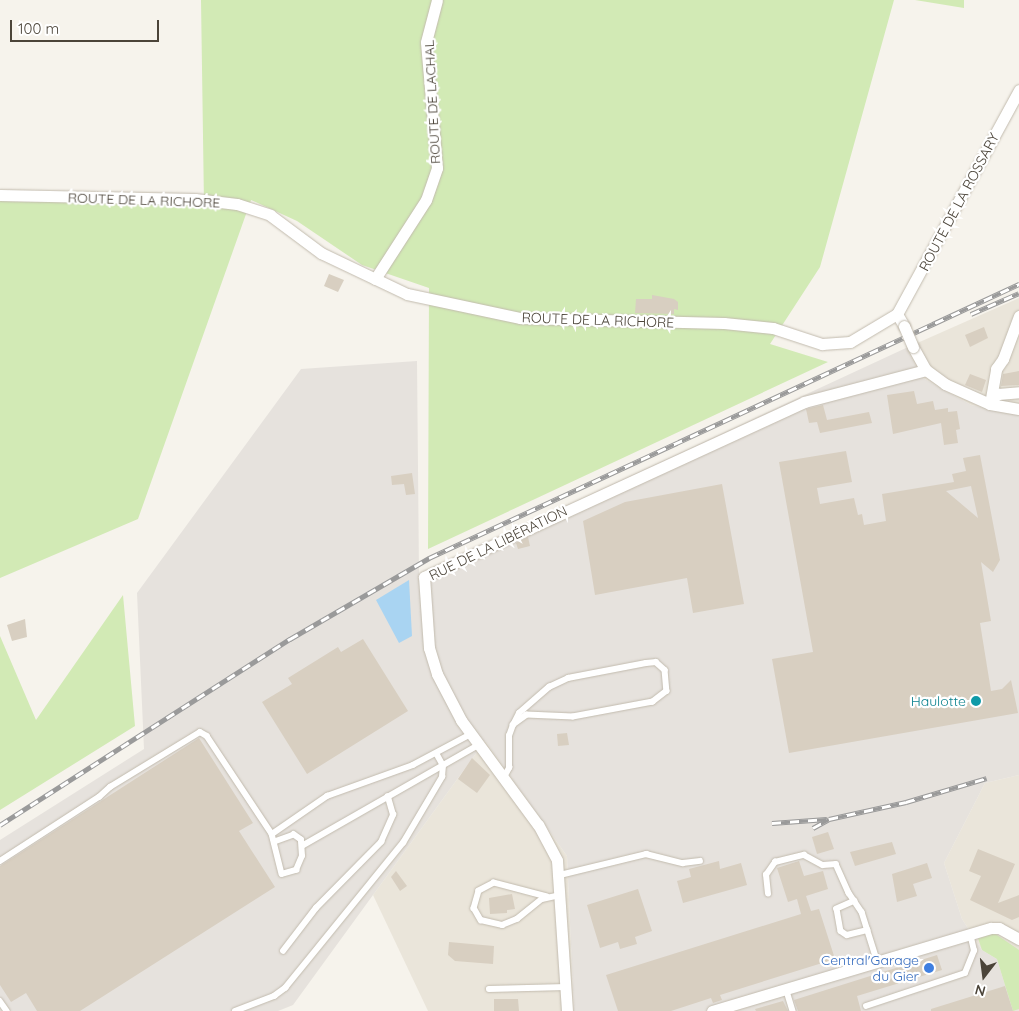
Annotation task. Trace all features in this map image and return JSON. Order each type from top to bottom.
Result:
[{"type":"street","name":"ROUTE DE LACHAL","points":[[375,279],[426,200],[437,168],[426,42],[437,0]]},
{"type":"street","name":"ROUTE DE LA ROSSARY","points":[[898,314],[1019,90]]},
{"type":"street","name":"ROUTE DE LA RICHORE","points":[[0,195],[195,199],[237,204],[270,215],[320,253],[407,294],[520,318],[724,323],[773,328],[822,344],[850,342],[898,314]]},
{"type":"street","points":[[898,314],[926,370],[945,384],[990,402],[1019,408]]},
{"type":"street","points":[[990,402],[994,373],[1014,339],[1019,316]]},
{"type":"street","name":"RUE DE LA LIBÉRATION","points":[[567,1011],[560,875],[551,846],[471,734],[448,698],[432,661],[424,577],[804,402],[926,370]]},
{"type":"street","points":[[990,402],[998,394],[1019,392]]},
{"type":"street","points":[[712,1011],[877,960],[970,934],[997,928],[1019,939]]},
{"type":"lane","points":[[503,779],[509,772],[508,741],[513,724],[527,705],[558,681],[646,663],[656,662],[666,670],[668,691],[653,702],[573,717],[527,715],[513,724]]},
{"type":"lane","points":[[0,861],[99,798],[110,787],[200,732],[207,736],[272,834],[276,842],[282,874],[296,870],[302,846],[301,840],[294,835],[276,842]]},
{"type":"lane","points":[[272,834],[327,796],[437,755],[471,734]]},
{"type":"lane","points":[[302,846],[478,744]]},
{"type":"lane","points":[[235,1011],[274,996],[294,978],[403,843],[442,777],[443,766],[437,755]]},
{"type":"lane","points":[[283,951],[305,921],[381,842],[393,815],[388,797]]},
{"type":"lane","points":[[560,875],[646,854],[683,863],[700,860]]},
{"type":"lane","points":[[768,894],[765,878],[770,867],[804,856],[819,864],[838,866],[867,930],[877,960]]},
{"type":"lane","points":[[547,897],[517,919],[502,925],[481,920],[474,908],[479,891],[494,883],[510,884],[547,897],[561,895]]},
{"type":"lane","points":[[854,901],[837,910],[841,931],[847,935],[867,930]]},
{"type":"lane","points":[[866,1006],[965,973],[974,951],[970,934]]},
{"type":"lane","points":[[489,989],[566,987]]},
{"type":"lane","points":[[786,988],[793,1011]]},
{"type":"lane","points":[[0,1001],[7,1011]]},
{"type":"shaded area","points":[[1019,298],[1019,414],[971,405],[923,378],[906,348]]},
{"type":"shaded area","points":[[906,348],[923,378],[971,405],[1019,414],[1019,775],[985,783],[944,863],[962,919],[982,950],[997,959],[1013,1011],[574,1011],[567,856],[485,741],[293,1005],[278,1011],[0,1011],[0,840],[144,749],[137,593],[301,369],[417,361],[419,574]]},
{"type":"shaded area","points":[[485,741],[567,856],[574,1011],[428,1011],[373,895]]},
{"type":"shaded area","points":[[1019,775],[1019,1011],[1013,1011],[997,959],[982,950],[962,919],[944,863],[985,783]]},
{"type":"green space","points":[[201,0],[894,0],[820,267],[770,344],[828,362],[428,549],[429,288],[362,265],[297,221],[251,200],[138,519],[0,578],[0,201],[204,205]]},
{"type":"green space","points":[[915,0],[964,0],[964,8]]},
{"type":"green space","points":[[123,595],[135,726],[0,810],[0,636],[36,720]]},
{"type":"green space","points":[[994,933],[1019,950],[1019,1009],[1013,1011],[997,959],[982,950],[978,938]]},
{"type":"water","points":[[409,580],[412,636],[399,643],[376,600]]},
{"type":"building","points":[[329,274],[344,280],[338,292],[324,286]]},
{"type":"building","points":[[652,295],[674,299],[678,302],[678,310],[674,309],[674,314],[635,313],[636,299],[652,299]]},
{"type":"building","points":[[984,327],[988,338],[970,347],[965,335]]},
{"type":"building","points":[[1019,371],[1019,385],[1001,386],[1003,374]]},
{"type":"building","points":[[970,374],[986,380],[982,392],[965,385]]},
{"type":"building","points":[[914,391],[917,404],[933,401],[935,410],[948,408],[948,412],[957,411],[960,429],[956,430],[958,443],[944,445],[941,423],[893,434],[887,395]]},
{"type":"building","points":[[823,405],[827,420],[869,412],[872,423],[820,433],[817,422],[809,423],[806,409]]},
{"type":"building","points":[[846,451],[852,482],[817,488],[820,504],[854,498],[858,515],[862,514],[864,525],[886,521],[882,494],[954,482],[952,474],[966,471],[963,458],[980,455],[1000,560],[993,572],[981,562],[991,621],[980,623],[991,691],[1002,689],[1011,680],[1018,713],[789,753],[772,659],[813,652],[779,462]],"holes":[[[971,486],[978,518],[946,491]]]},
{"type":"building","points":[[412,473],[415,494],[406,495],[404,484],[392,485],[391,476]]},
{"type":"building","points":[[722,484],[744,604],[693,613],[687,578],[595,595],[583,521],[625,502]]},
{"type":"building","points":[[528,537],[530,546],[518,549],[516,543]]},
{"type":"building","points":[[25,619],[27,637],[12,641],[7,625]]},
{"type":"building","points":[[363,639],[408,711],[307,774],[262,702],[292,684],[288,678],[338,647],[341,652]]},
{"type":"building","points":[[567,733],[569,745],[558,746],[557,734]]},
{"type":"building","points":[[199,738],[253,823],[239,831],[275,887],[80,1011],[37,1011],[26,993],[11,1002],[0,985],[0,866]]},
{"type":"building","points":[[472,758],[490,775],[477,793],[458,779]]},
{"type":"building","points":[[828,832],[834,849],[817,854],[812,837]]},
{"type":"building","points":[[892,842],[896,854],[855,866],[850,852]]},
{"type":"building","points":[[978,849],[1015,864],[998,903],[1019,895],[1019,917],[1012,920],[970,900],[981,876],[969,871]]},
{"type":"building","points":[[719,861],[720,869],[741,863],[747,885],[683,903],[677,881],[691,877],[689,869]]},
{"type":"building","points":[[799,861],[804,876],[823,871],[828,889],[806,896],[811,911],[819,909],[835,959],[720,995],[722,1000],[713,1003],[711,998],[671,1011],[618,1011],[606,975],[801,914],[797,899],[788,902],[777,868]]},
{"type":"building","points":[[927,863],[932,878],[913,884],[917,896],[897,902],[892,874]]},
{"type":"building","points":[[396,871],[407,886],[400,891],[391,877]]},
{"type":"building","points":[[638,889],[652,931],[635,937],[637,944],[620,949],[618,942],[600,948],[587,905]]},
{"type":"building","points":[[512,894],[515,909],[507,910],[507,913],[490,914],[489,898]]},
{"type":"building","points":[[449,942],[494,946],[493,964],[455,961],[448,955]]},
{"type":"building","points":[[937,955],[942,970],[857,996],[861,1011],[798,1011],[794,1000]]},
{"type":"building","points":[[1005,986],[1013,1011],[931,1011],[931,1009]]},
{"type":"building","points":[[494,999],[518,999],[519,1011],[494,1011]]},
{"type":"building","points":[[783,1001],[788,1011],[756,1011],[755,1009]]},
{"type":"railway","points":[[0,825],[290,639],[429,558],[1019,284]]},
{"type":"railway","points":[[971,314],[1019,293]]},
{"type":"railway","points":[[813,828],[829,819],[906,802],[987,778]]},
{"type":"railway","points":[[772,823],[827,819]]},
{"type":"place","name":"Haulotte","points":[[976,701]]},
{"type":"place","name":"Central'Garage du Gier","points":[[929,968]]}]
